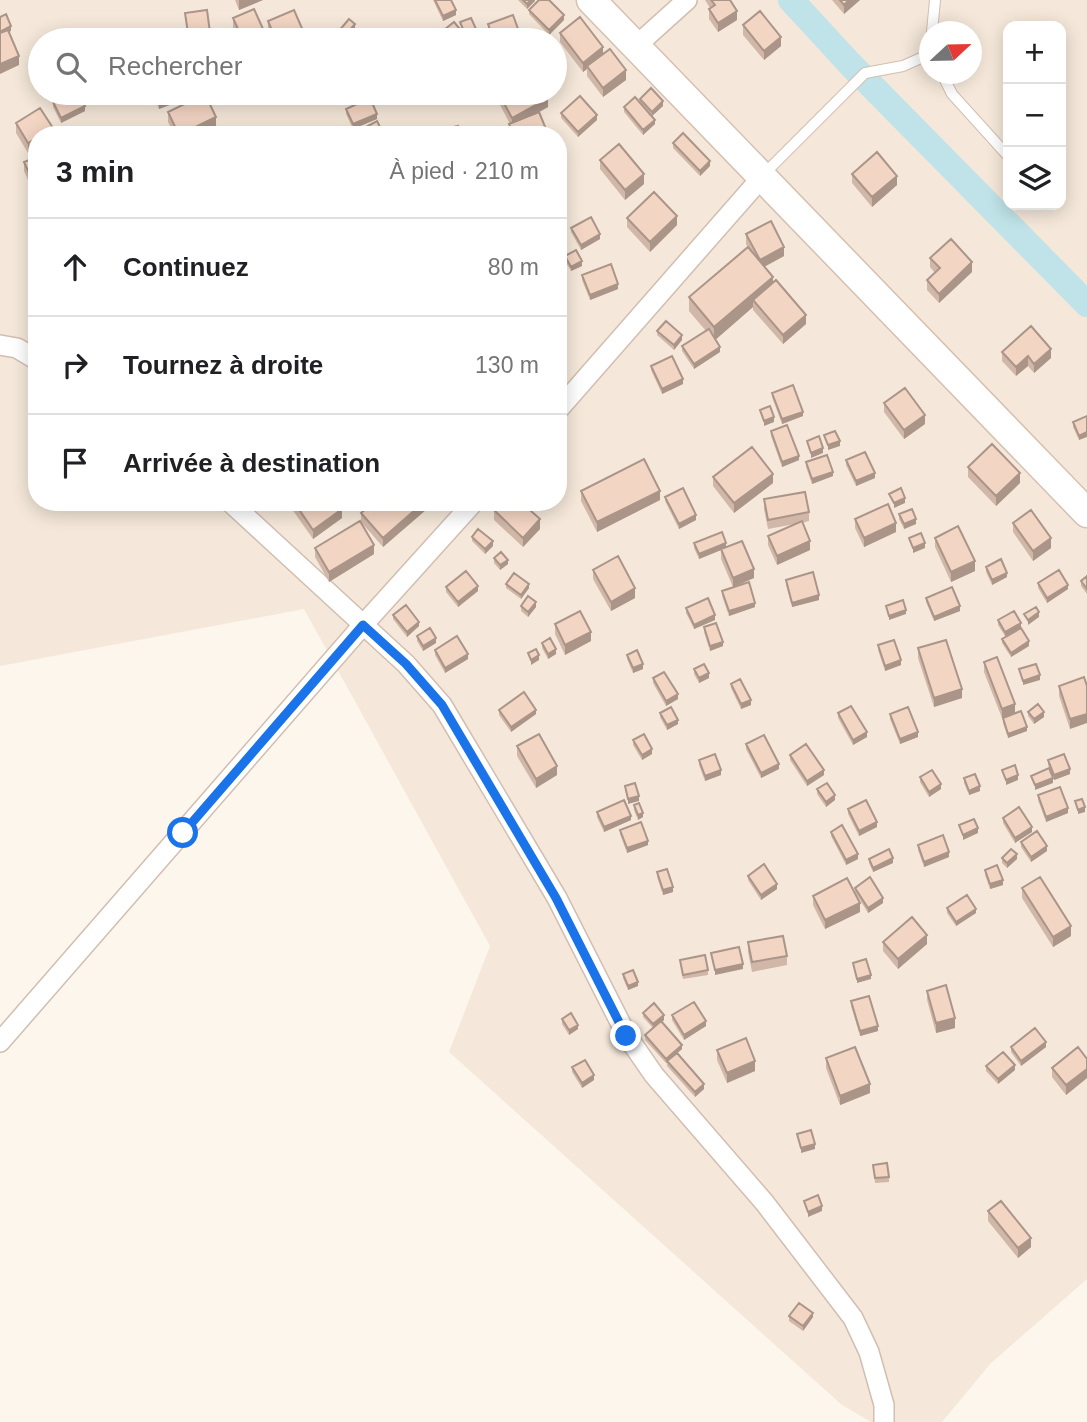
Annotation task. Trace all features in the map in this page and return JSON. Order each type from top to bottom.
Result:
[{"type":"street","points":[[591,0],[1087,513]]},
{"type":"street","points":[[636,46],[687,0]]},
{"type":"street","points":[[567,400],[762,177]]},
{"type":"street","points":[[0,345],[17,348],[28,355]]},
{"type":"street","points":[[240,511],[406,664],[442,705],[556,898],[626,1036],[653,1075],[764,1202],[853,1318],[869,1352],[884,1405],[884,1422]]},
{"type":"street","points":[[0,1042],[363,625],[466,511]]},
{"type":"lane","points":[[933,21],[934,0]]},
{"type":"lane","points":[[762,177],[865,73],[903,66],[919,59]]},
{"type":"lane","points":[[947,84],[952,94],[1003,150]]},
{"type":"shaded area","points":[[0,0],[1087,0],[1087,1279],[991,1363],[942,1422],[871,1422],[842,1405],[449,1052],[490,946],[304,609],[0,666]]},
{"type":"building","points":[[435,0],[451,0],[456,10],[443,16]]},
{"type":"building","points":[[539,0],[549,0],[564,15],[551,28],[547,28],[529,10]]},
{"type":"building","points":[[711,0],[730,0],[737,11],[718,23],[709,9],[715,5]]},
{"type":"building","points":[[254,9],[263,28],[238,28],[233,18]]},
{"type":"building","points":[[207,10],[209,28],[187,28],[185,13]]},
{"type":"building","points":[[294,10],[302,28],[271,28],[268,21]]},
{"type":"building","points":[[760,11],[781,37],[764,51],[743,25]]},
{"type":"building","points":[[6,14],[11,26],[0,32],[0,17]]},
{"type":"building","points":[[513,15],[518,28],[490,28],[488,24]]},
{"type":"building","points":[[580,17],[603,47],[583,63],[567,42],[566,28]]},
{"type":"building","points":[[471,18],[476,28],[462,28],[460,22]]},
{"type":"building","points":[[349,19],[355,24],[352,28],[341,28]]},
{"type":"building","points":[[454,22],[459,28],[446,28]]},
{"type":"building","points":[[8,30],[19,56],[0,64],[0,33]]},
{"type":"building","points":[[610,49],[626,70],[603,88],[587,66]]},
{"type":"building","points":[[651,88],[663,101],[652,112],[640,99]]},
{"type":"building","points":[[580,96],[597,115],[578,132],[561,113]]},
{"type":"building","points":[[635,97],[655,120],[643,130],[624,107]]},
{"type":"building","points":[[54,105],[85,106],[61,118]]},
{"type":"building","points":[[182,105],[210,105],[216,117],[198,126],[175,126],[168,112]]},
{"type":"building","points":[[355,105],[373,105],[377,114],[353,124],[346,109]]},
{"type":"building","points":[[505,105],[535,105],[512,118]]},
{"type":"building","points":[[40,108],[52,126],[28,126],[28,143],[16,123]]},
{"type":"building","points":[[539,112],[545,126],[510,126],[509,124]]},
{"type":"building","points":[[683,133],[710,161],[700,171],[673,143]]},
{"type":"building","points":[[619,144],[644,174],[625,190],[600,160]]},
{"type":"building","points":[[877,152],[897,176],[872,197],[852,174]]},
{"type":"building","points":[[654,192],[677,216],[650,242],[627,218]]},
{"type":"building","points":[[591,217],[600,234],[581,245],[571,228]]},
{"type":"building","points":[[771,221],[784,247],[760,260],[746,234]]},
{"type":"building","points":[[951,239],[972,262],[939,294],[927,280],[940,268],[930,258]]},
{"type":"building","points":[[748,247],[773,277],[714,327],[689,297]]},
{"type":"building","points":[[576,250],[582,261],[571,267],[567,255]]},
{"type":"building","points":[[611,264],[618,284],[590,295],[582,275]]},
{"type":"building","points":[[776,280],[806,315],[783,335],[753,300]]},
{"type":"building","points":[[666,321],[682,335],[674,345],[657,331]]},
{"type":"building","points":[[1031,326],[1051,349],[1034,364],[1028,356],[1016,367],[1002,352]]},
{"type":"building","points":[[709,329],[720,347],[694,364],[682,346]]},
{"type":"building","points":[[672,356],[683,379],[662,389],[651,366]]},
{"type":"building","points":[[793,385],[803,412],[782,419],[772,393]]},
{"type":"building","points":[[905,388],[925,415],[904,430],[884,403]]},
{"type":"building","points":[[770,406],[774,417],[764,421],[760,410]]},
{"type":"building","points":[[1087,416],[1087,432],[1079,436],[1073,422]]},
{"type":"building","points":[[787,425],[799,456],[782,462],[771,431]]},
{"type":"building","points":[[835,431],[840,441],[828,445],[824,435]]},
{"type":"building","points":[[819,436],[823,448],[811,453],[807,441]]},
{"type":"building","points":[[992,444],[1020,473],[996,496],[968,467]]},
{"type":"building","points":[[752,447],[773,474],[734,503],[713,477]]},
{"type":"building","points":[[865,452],[875,473],[856,481],[846,460]]},
{"type":"building","points":[[827,455],[833,472],[812,479],[806,462]]},
{"type":"building","points":[[644,459],[660,491],[597,522],[581,491]]},
{"type":"building","points":[[683,488],[696,515],[679,524],[665,497]]},
{"type":"building","points":[[901,488],[905,498],[894,503],[889,494]]},
{"type":"building","points":[[805,492],[809,512],[768,520],[764,499]]},
{"type":"building","points":[[888,504],[896,523],[864,538],[855,519]]},
{"type":"building","points":[[912,509],[916,519],[904,524],[899,514]]},
{"type":"building","points":[[1031,510],[1051,538],[1033,551],[1013,523]]},
{"type":"building","points":[[300,511],[339,511],[313,530]]},
{"type":"building","points":[[363,511],[414,511],[383,538],[361,513]]},
{"type":"building","points":[[495,511],[531,511],[540,519],[523,538]]},
{"type":"building","points":[[360,521],[374,545],[329,572],[315,548]]},
{"type":"building","points":[[802,521],[810,541],[777,556],[768,536]]},
{"type":"building","points":[[958,526],[975,561],[951,572],[935,538]]},
{"type":"building","points":[[478,529],[493,541],[485,549],[472,537]]},
{"type":"building","points":[[722,532],[726,543],[699,554],[694,543]]},
{"type":"building","points":[[921,533],[925,543],[913,548],[909,538]]},
{"type":"building","points":[[742,541],[754,569],[733,578],[721,549]]},
{"type":"building","points":[[501,552],[508,560],[500,565],[494,558]]},
{"type":"building","points":[[618,556],[635,588],[611,602],[593,570]]},
{"type":"building","points":[[1001,559],[1007,573],[992,580],[986,567]]},
{"type":"building","points":[[1059,570],[1068,585],[1047,598],[1038,583]]},
{"type":"building","points":[[466,571],[478,586],[458,602],[446,587]]},
{"type":"building","points":[[813,572],[819,595],[792,603],[786,580]]},
{"type":"building","points":[[514,573],[529,584],[521,595],[506,584]]},
{"type":"building","points":[[1087,576],[1087,589],[1081,581]]},
{"type":"building","points":[[749,582],[755,603],[729,611],[722,591]]},
{"type":"building","points":[[952,587],[960,606],[934,617],[926,598]]},
{"type":"building","points":[[528,596],[536,602],[528,612],[521,606]]},
{"type":"building","points":[[708,598],[715,615],[694,625],[686,608]]},
{"type":"building","points":[[903,600],[906,610],[889,616],[886,606]]},
{"type":"building","points":[[406,605],[419,622],[407,632],[393,615]]},
{"type":"building","points":[[1036,607],[1039,612],[1028,620],[1024,614]]},
{"type":"building","points":[[580,611],[591,632],[565,645],[555,624]]},
{"type":"building","points":[[1014,611],[1021,623],[1005,632],[998,620]]},
{"type":"building","points":[[716,623],[723,642],[710,646],[704,627]]},
{"type":"building","points":[[430,628],[436,638],[423,646],[417,636]]},
{"type":"building","points":[[1021,628],[1029,641],[1011,653],[1002,639]]},
{"type":"building","points":[[457,636],[468,654],[445,668],[435,650]]},
{"type":"building","points":[[550,638],[556,649],[548,654],[542,643]]},
{"type":"building","points":[[894,640],[901,660],[885,666],[878,645]]},
{"type":"building","points":[[946,640],[962,689],[934,698],[918,648]]},
{"type":"building","points":[[536,649],[539,655],[531,660],[528,653]]},
{"type":"building","points":[[637,650],[643,664],[633,668],[627,655]]},
{"type":"building","points":[[997,657],[1015,704],[1002,709],[984,662]]},
{"type":"building","points":[[704,664],[709,673],[699,678],[694,669]]},
{"type":"building","points":[[1036,664],[1040,675],[1023,681],[1019,669]]},
{"type":"building","points":[[664,672],[678,694],[666,701],[653,678]]},
{"type":"building","points":[[1084,677],[1087,686],[1087,714],[1070,719],[1059,686]]},
{"type":"building","points":[[740,679],[751,700],[741,704],[731,684]]},
{"type":"building","points":[[524,692],[536,710],[511,727],[499,710]]},
{"type":"building","points":[[1038,704],[1044,712],[1034,719],[1028,712]]},
{"type":"building","points":[[851,706],[867,732],[853,740],[838,713]]},
{"type":"building","points":[[671,707],[678,720],[667,725],[660,713]]},
{"type":"building","points":[[908,707],[918,732],[900,739],[890,714]]},
{"type":"building","points":[[1021,711],[1027,727],[1008,734],[1003,718]]},
{"type":"building","points":[[539,734],[557,766],[536,779],[517,746]]},
{"type":"building","points":[[644,734],[652,749],[642,755],[633,740]]},
{"type":"building","points":[[764,735],[779,764],[761,773],[746,744]]},
{"type":"building","points":[[806,744],[824,770],[807,781],[790,755]]},
{"type":"building","points":[[715,754],[721,770],[705,776],[699,760]]},
{"type":"building","points":[[1064,754],[1070,769],[1054,775],[1048,760]]},
{"type":"building","points":[[1015,765],[1018,775],[1006,780],[1002,770]]},
{"type":"building","points":[[1049,768],[1053,778],[1035,785],[1031,776]]},
{"type":"building","points":[[932,770],[941,784],[929,792],[920,777]]},
{"type":"building","points":[[975,774],[980,786],[969,791],[964,778]]},
{"type":"building","points":[[635,783],[639,796],[628,799],[625,786]]},
{"type":"building","points":[[827,783],[835,795],[826,802],[817,789]]},
{"type":"building","points":[[1060,787],[1068,808],[1046,817],[1038,795]]},
{"type":"building","points":[[1082,799],[1085,807],[1078,810],[1075,801]]},
{"type":"building","points":[[624,800],[631,816],[604,827],[597,812]]},
{"type":"building","points":[[866,800],[877,822],[859,831],[848,809]]},
{"type":"building","points":[[639,803],[643,813],[638,815],[634,805]]},
{"type":"building","points":[[1019,807],[1032,827],[1015,838],[1003,818]]},
{"type":"building","points":[[974,819],[978,828],[963,835],[959,825]]},
{"type":"building","points":[[641,822],[648,841],[627,848],[620,830]]},
{"type":"building","points":[[842,825],[858,854],[846,860],[831,832]]},
{"type":"building","points":[[1037,831],[1047,846],[1031,857],[1021,842]]},
{"type":"building","points":[[943,835],[949,852],[924,862],[918,845]]},
{"type":"building","points":[[889,849],[893,858],[873,868],[869,859]]},
{"type":"building","points":[[1011,849],[1017,854],[1007,863],[1002,858]]},
{"type":"building","points":[[764,864],[777,884],[761,895],[748,876]]},
{"type":"building","points":[[997,865],[1003,880],[990,884],[985,870]]},
{"type":"building","points":[[667,869],[673,887],[663,890],[657,872]]},
{"type":"building","points":[[870,877],[883,898],[868,908],[855,888]]},
{"type":"building","points":[[1040,877],[1071,926],[1053,937],[1022,888]]},
{"type":"building","points":[[847,878],[860,903],[825,920],[813,896]]},
{"type":"building","points":[[967,895],[976,909],[956,922],[947,908]]},
{"type":"building","points":[[912,917],[927,935],[898,959],[883,942]]},
{"type":"building","points":[[783,936],[787,956],[752,962],[748,942]]},
{"type":"building","points":[[739,947],[743,964],[715,970],[711,953]]},
{"type":"building","points":[[705,955],[708,970],[683,975],[680,960]]},
{"type":"building","points":[[866,959],[871,975],[857,979],[853,963]]},
{"type":"building","points":[[633,970],[638,982],[628,986],[623,974]]},
{"type":"building","points":[[946,985],[955,1018],[936,1023],[927,991]]},
{"type":"building","points":[[869,996],[878,1026],[860,1031],[851,1001]]},
{"type":"building","points":[[694,1002],[706,1021],[684,1035],[672,1015]]},
{"type":"building","points":[[654,1003],[664,1015],[653,1024],[643,1013]]},
{"type":"building","points":[[571,1013],[578,1025],[569,1030],[562,1019]]},
{"type":"building","points":[[661,1021],[682,1045],[666,1059],[645,1035]]},
{"type":"building","points":[[1035,1028],[1046,1042],[1021,1061],[1011,1047]]},
{"type":"building","points":[[746,1038],[755,1061],[727,1073],[717,1050]]},
{"type":"building","points":[[855,1047],[870,1084],[840,1096],[826,1058]]},
{"type":"building","points":[[1078,1047],[1087,1059],[1087,1069],[1066,1085],[1052,1068]]},
{"type":"building","points":[[1003,1052],[1015,1065],[998,1079],[986,1066]]},
{"type":"building","points":[[677,1053],[704,1084],[695,1092],[667,1061]]},
{"type":"building","points":[[585,1060],[594,1075],[582,1083],[572,1067]]},
{"type":"building","points":[[811,1130],[815,1144],[801,1148],[797,1134]]},
{"type":"building","points":[[887,1163],[889,1177],[875,1178],[873,1165]]},
{"type":"building","points":[[818,1195],[822,1206],[808,1212],[804,1201]]},
{"type":"building","points":[[1001,1201],[1031,1238],[1018,1248],[988,1211]]},
{"type":"building","points":[[799,1303],[813,1313],[803,1326],[789,1316]]},
{"type":"waterway","points":[[791,0],[850,64],[1087,304]]},
{"type":"route","points":[[183,833],[363,625],[406,664],[442,705],[556,898],[626,1036]]}]
